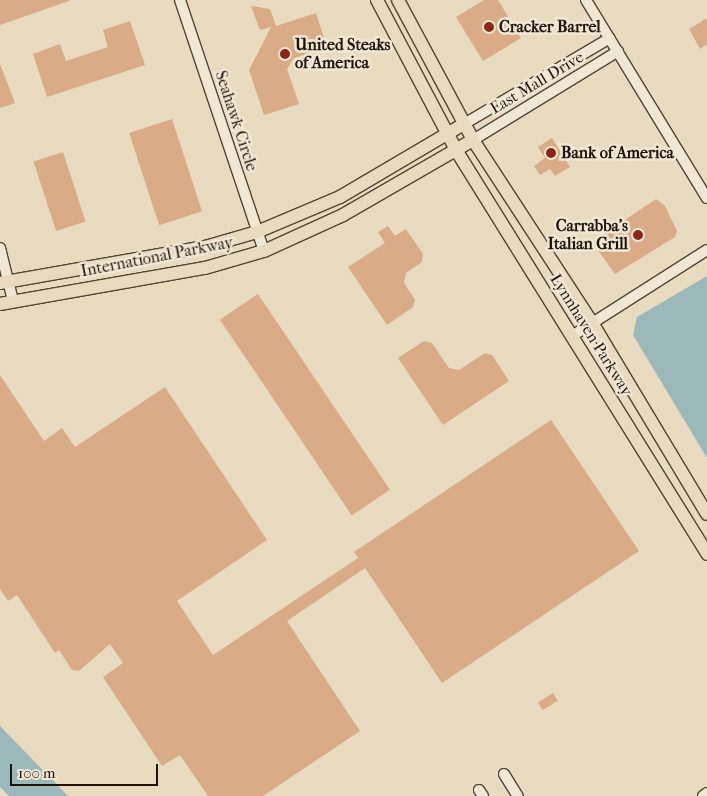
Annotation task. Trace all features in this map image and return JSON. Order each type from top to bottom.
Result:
[{"type":"main road","name":"Lynnhaven Parkway","points":[[377,0],[456,150],[707,554]]},
{"type":"main road","name":"Lynnhaven Parkway","points":[[398,0],[473,140],[591,321],[707,514]]},
{"type":"main road","name":"International Parkway","points":[[4,282],[206,247],[257,232],[340,197],[464,124]]},
{"type":"main road","name":"International Parkway","points":[[0,304],[205,268],[264,251],[343,215],[473,140]]},
{"type":"street","name":"Seahawk Circle","points":[[180,0],[264,251]]},
{"type":"street","points":[[586,0],[707,198]]},
{"type":"street","name":"East Mall Drive","points":[[464,124],[610,38]]},
{"type":"street","name":"East Mall Drive","points":[[473,140],[618,51]]},
{"type":"street","points":[[0,248],[4,282],[13,301]]},
{"type":"street","points":[[572,336],[591,321],[707,250]]},
{"type":"street","points":[[504,774],[518,796]]},
{"type":"street","points":[[703,796],[707,793]]},
{"type":"water","points":[[707,276],[707,458],[633,335],[637,317]]},
{"type":"water","points":[[0,726],[68,796],[9,796],[0,787]]},
{"type":"building","points":[[0,0],[69,0],[69,1],[0,25]]},
{"type":"building","name":"Cracker Barrel","points":[[484,0],[498,0],[521,38],[483,61],[456,17]]},
{"type":"building","points":[[251,6],[270,9],[276,26],[316,13],[327,47],[294,58],[287,69],[299,104],[264,115],[249,70],[271,27],[260,30]]},
{"type":"building","points":[[707,18],[707,44],[700,49],[689,29]]},
{"type":"building","points":[[130,21],[145,65],[47,97],[33,54],[60,44],[66,61],[108,47],[103,30]]},
{"type":"building","points":[[0,64],[15,103],[0,108]]},
{"type":"building","points":[[172,119],[202,211],[159,225],[129,133]]},
{"type":"building","name":"Bank of America","points":[[552,138],[570,167],[555,176],[550,169],[540,175],[534,166],[545,158],[538,147]]},
{"type":"building","points":[[63,152],[86,221],[56,231],[34,162]]},
{"type":"building","name":"Carrabba's Italian Grill","points":[[656,199],[665,206],[677,231],[675,237],[615,274],[592,242]]},
{"type":"building","points":[[388,226],[395,236],[406,229],[423,254],[422,262],[406,273],[404,283],[415,300],[413,307],[387,325],[348,267],[385,243],[378,232]]},
{"type":"building","points":[[258,294],[390,490],[352,515],[220,320]]},
{"type":"building","points":[[424,341],[432,343],[449,368],[459,370],[485,353],[492,355],[509,381],[443,425],[398,358]]},
{"type":"building","points":[[0,375],[44,441],[62,428],[75,447],[165,387],[267,540],[177,601],[213,655],[358,558],[354,552],[551,420],[639,551],[442,683],[365,568],[287,621],[360,731],[263,796],[208,796],[180,755],[162,766],[103,677],[123,663],[110,644],[79,671],[72,670],[59,650],[55,653],[17,595],[8,601],[0,589]]},
{"type":"building","points":[[553,693],[558,701],[543,710],[538,703]]},
{"type":"place","name":"Cracker Barrel","points":[[489,27]]},
{"type":"place","name":"United Steaks of America","points":[[285,54]]},
{"type":"place","name":"Bank of America","points":[[551,153]]},
{"type":"place","name":"Carrabba's Italian Grill","points":[[638,235]]}]
